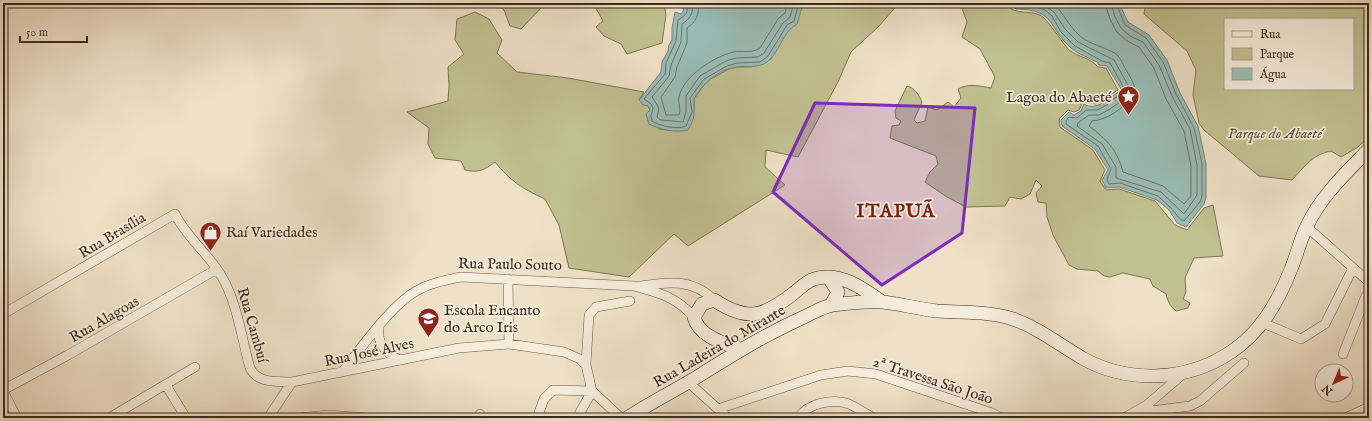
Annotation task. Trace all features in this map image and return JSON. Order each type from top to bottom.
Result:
[{"type":"street","name":"Rua Ladeira do Mirante","points":[[627,418],[740,349],[831,305],[882,302],[936,310],[988,313],[1013,319],[1038,331],[1086,360],[1130,375],[1158,376],[1184,373],[1201,367],[1231,352],[1263,323],[1277,300],[1291,269],[1306,227],[1328,192],[1369,149]]},
{"type":"street","name":"Rua Brasília","points":[[3,314],[174,214],[183,228],[217,269]]},
{"type":"street","points":[[1306,227],[1369,282]]},
{"type":"street","points":[[1263,323],[1301,339],[1323,326],[1353,268]]},
{"type":"street","name":"Rua Cambuí","points":[[217,269],[232,298],[240,336],[252,373],[266,381],[292,382]]},
{"type":"street","name":"Rua Alagoas","points":[[3,390],[75,351],[217,269]]},
{"type":"street","name":"Rua Paulo Souto","points":[[343,371],[404,299],[419,289],[436,282],[461,277],[634,286],[662,293],[687,309],[707,335],[740,349]]},
{"type":"street","points":[[829,278],[838,292],[831,305]]},
{"type":"street","name":"Rua Paulo Souto","points":[[634,286],[670,281],[692,285],[714,300],[735,311],[746,314],[761,313],[774,308],[813,279],[829,278],[848,281],[864,289],[882,302]]},
{"type":"street","points":[[508,279],[509,344]]},
{"type":"street","points":[[1343,354],[1368,294]]},
{"type":"street","points":[[694,317],[702,304],[714,300]]},
{"type":"street","points":[[621,418],[592,391],[586,365],[589,314],[596,307],[630,301]]},
{"type":"street","points":[[379,328],[379,338],[384,350],[391,356],[400,360]]},
{"type":"street","name":"Rua José Alves","points":[[292,382],[459,348],[509,344],[564,352],[580,359],[586,365]]},
{"type":"street","points":[[1135,413],[1190,406],[1200,401],[1244,363]]},
{"type":"street","points":[[109,418],[195,367]]},
{"type":"street","name":"2ª Travessa São João","points":[[718,409],[821,375],[848,371],[876,374],[992,413],[1001,418]]},
{"type":"street","points":[[1124,418],[1147,405],[1184,373]]},
{"type":"street","points":[[268,418],[292,382]]},
{"type":"street","points":[[688,382],[728,418]]},
{"type":"street","points":[[166,384],[186,418]]},
{"type":"street","points":[[3,390],[17,418]]},
{"type":"street","points":[[537,418],[544,399],[553,390],[592,391]]},
{"type":"street","points":[[577,418],[592,391]]},
{"type":"street","points":[[798,418],[811,406],[840,402],[849,404],[874,418]]},
{"type":"street","points":[[1345,418],[1369,407]]},
{"type":"street","points":[[300,418],[328,415],[368,418]]},
{"type":"highlighted area","points":[[815,103],[975,108],[962,233],[882,285],[773,192]]},
{"type":"green space","points":[[495,3],[543,3],[543,6],[521,29],[510,26],[504,10]]},
{"type":"green space","points":[[593,3],[664,3],[666,15],[662,43],[627,54],[621,44],[604,36],[596,27],[603,21]]},
{"type":"green space","points":[[803,3],[899,3],[879,26],[851,52],[838,82],[798,157],[766,150],[765,167],[785,185],[688,246],[674,234],[629,277],[569,268],[559,225],[545,199],[517,184],[495,162],[484,169],[474,171],[465,170],[461,161],[435,158],[428,144],[429,128],[407,112],[448,101],[448,67],[464,54],[455,40],[457,19],[475,12],[489,19],[502,40],[497,53],[517,72],[568,78],[644,92],[639,100],[648,106],[650,110],[646,114],[659,129],[669,130],[694,107],[694,99],[707,81],[729,69],[737,67],[751,67],[771,59]]},
{"type":"green space","points":[[960,3],[1008,3],[1008,6],[1011,9],[1040,15],[1050,25],[1069,50],[1092,62],[1098,67],[1106,68],[1118,90],[1096,104],[1083,102],[1079,110],[1074,112],[1068,110],[1059,119],[1060,127],[1093,150],[1105,170],[1100,181],[1106,190],[1119,189],[1155,201],[1175,225],[1187,230],[1204,208],[1213,205],[1223,256],[1194,258],[1185,278],[1186,292],[1183,299],[1190,303],[1188,308],[1176,311],[1170,304],[1166,294],[1153,286],[1150,279],[1123,273],[1110,277],[1104,276],[1098,271],[1077,269],[1069,265],[1053,235],[1047,217],[1046,203],[1038,202],[1036,193],[1042,186],[1036,180],[1030,194],[1021,199],[1010,197],[1005,206],[966,207],[947,197],[925,182],[930,172],[938,164],[936,156],[890,138],[892,126],[899,125],[901,121],[896,118],[895,111],[907,86],[916,92],[922,102],[914,120],[917,123],[925,121],[928,107],[937,110],[948,102],[954,107],[961,98],[958,89],[962,87],[978,86],[991,88],[995,77],[980,49],[962,37],[967,22]]},
{"type":"green space","name":"Parque do Abaeté","points":[[1146,3],[1369,3],[1369,137],[1358,147],[1341,157],[1331,151],[1319,155],[1309,162],[1292,180],[1259,176],[1204,130],[1199,123],[1193,95],[1196,70],[1187,51],[1144,14]]},
{"type":"water","points":[[683,3],[803,4],[797,24],[784,37],[775,53],[767,62],[760,65],[730,68],[712,78],[697,93],[694,99],[694,112],[691,126],[688,130],[674,131],[658,128],[649,124],[646,114],[650,110],[648,106],[643,105],[639,100],[661,72],[662,62],[672,40],[672,28],[675,12],[681,14],[684,10]]},
{"type":"water","name":"Lagoa do Abaeté","points":[[1010,3],[1119,3],[1128,22],[1149,35],[1167,60],[1180,93],[1198,126],[1206,164],[1206,197],[1204,204],[1186,227],[1177,223],[1169,210],[1157,200],[1119,187],[1106,188],[1102,180],[1108,170],[1095,149],[1062,126],[1061,120],[1069,112],[1074,115],[1081,111],[1084,104],[1093,106],[1103,103],[1121,90],[1120,87],[1107,66],[1099,65],[1097,62],[1071,48],[1045,16],[1038,12],[1016,9]]},
{"type":"place","name":"Lagoa do Abaeté","points":[[1128,116]]},
{"type":"place","name":"Raí Variedades","points":[[211,252]]},
{"type":"place","name":"Escola Encanto do Arco Iris","points":[[429,338]]},
{"type":"district","name":"ITAPUÃ","points":[[896,210]]}]
